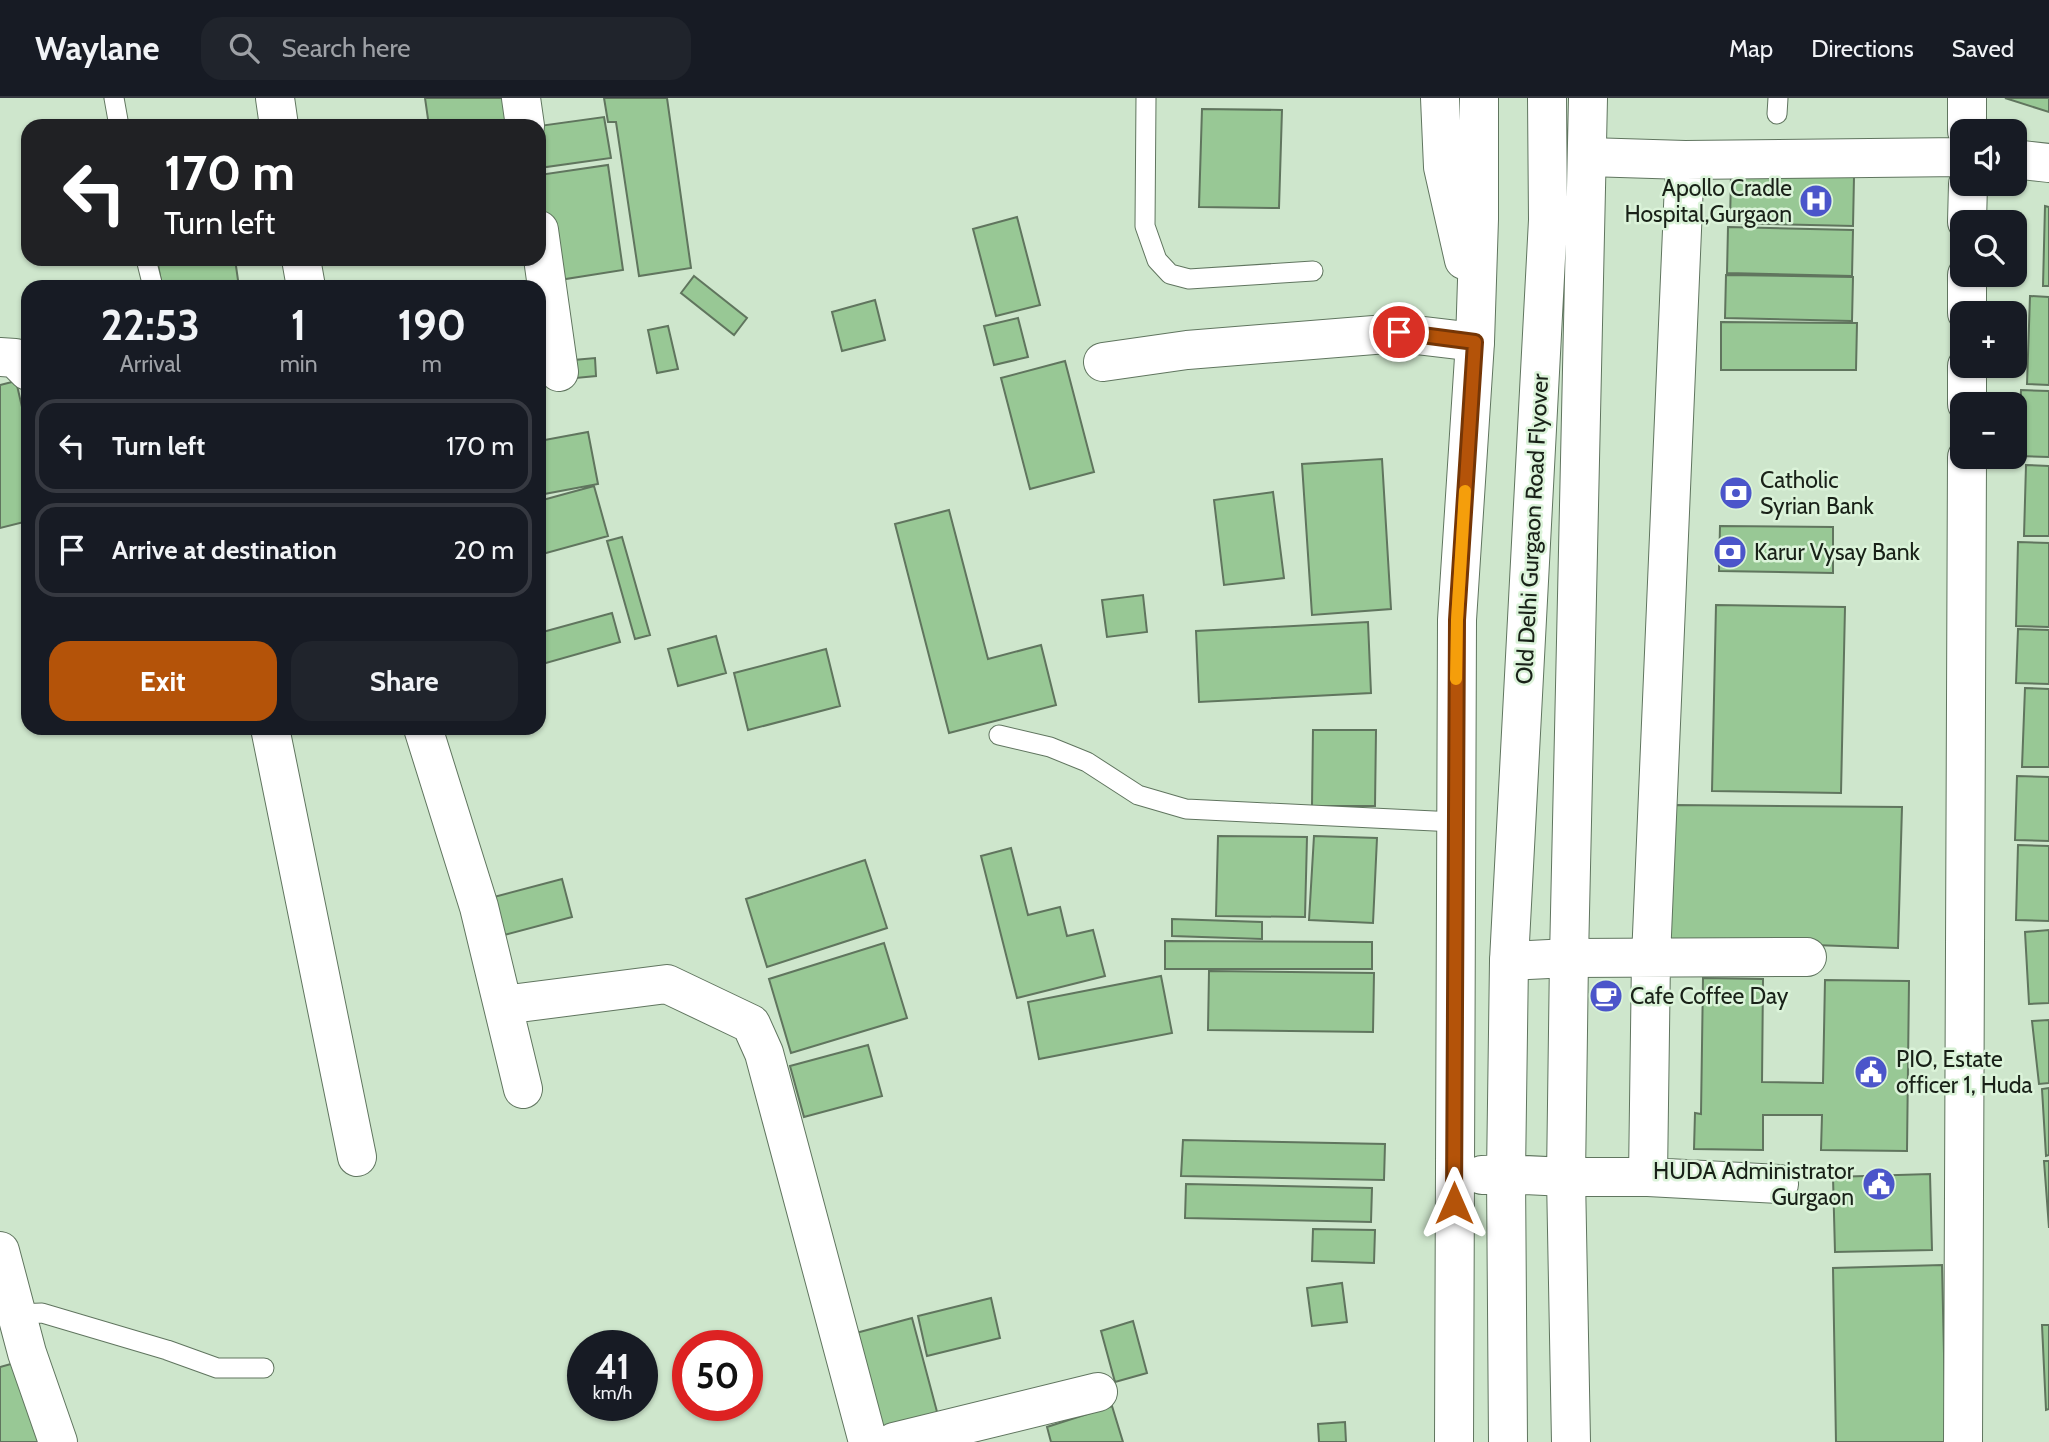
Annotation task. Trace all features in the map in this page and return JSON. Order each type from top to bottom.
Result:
[{"type":"street","points":[[275,98],[278,119]]},
{"type":"street","points":[[521,98],[524,119]]},
{"type":"street","points":[[1440,98],[1443,167],[1475,324]]},
{"type":"street","points":[[1454,1442],[1457,620],[1475,324],[1479,219],[1479,98]]},
{"type":"street","name":"Old Delhi Gurgaon Road Flyover","points":[[1508,1442],[1506,1174],[1509,961],[1548,220],[1547,98]]},
{"type":"street","points":[[1571,1442],[1566,1177],[1588,98]]},
{"type":"street","points":[[1967,98],[1967,119]]},
{"type":"street","points":[[1588,157],[1685,160],[1950,157]]},
{"type":"street","points":[[1648,1177],[1651,958],[1685,160]]},
{"type":"street","points":[[2027,160],[2049,163]]},
{"type":"street","points":[[544,266],[559,372]]},
{"type":"street","points":[[1103,362],[1187,350],[1475,324]]},
{"type":"street","points":[[0,357],[15,358],[21,364]]},
{"type":"street","points":[[1964,1442],[1967,469]]},
{"type":"street","points":[[271,735],[357,1157]]},
{"type":"street","points":[[425,735],[479,907],[523,1089]]},
{"type":"street","points":[[1509,961],[1569,958],[1807,957]]},
{"type":"street","points":[[503,1005],[667,984],[751,1024],[764,1053],[868,1442]]},
{"type":"street","points":[[1454,1177],[1506,1174],[1648,1177],[1779,1184]]},
{"type":"street","points":[[0,1251],[16,1314],[14,1357],[58,1442]]},
{"type":"street","points":[[894,1442],[1098,1392]]},
{"type":"lane","points":[[114,98],[118,119]]},
{"type":"lane","points":[[1146,98],[1144,226],[1157,260],[1170,274],[1189,279],[1313,271]]},
{"type":"lane","points":[[999,736],[1050,747],[1087,762],[1138,795],[1186,809],[1455,822]]},
{"type":"lane","points":[[16,1314],[42,1313],[155,1346],[218,1368],[264,1368]]},
{"type":"building","points":[[425,98],[509,98],[512,119],[428,119]]},
{"type":"building","points":[[604,98],[667,98],[691,268],[639,276],[616,122],[608,122]]},
{"type":"building","points":[[2005,98],[2049,98],[2049,112]]},
{"type":"building","points":[[1202,109],[1282,110],[1279,208],[1199,207]]},
{"type":"building","points":[[604,117],[611,158],[546,167],[546,125]]},
{"type":"building","points":[[608,165],[623,270],[553,281],[546,228],[546,174]]},
{"type":"building","points":[[1731,175],[1854,177],[1853,226],[1730,223]]},
{"type":"building","points":[[2045,206],[2049,207],[2049,286],[2043,286]]},
{"type":"building","points":[[1017,217],[1040,305],[996,316],[973,229]]},
{"type":"building","points":[[1728,227],[1853,230],[1852,276],[1727,273]]},
{"type":"building","points":[[158,266],[236,266],[238,280],[161,280]]},
{"type":"building","points":[[1726,275],[1853,277],[1852,321],[1725,318]]},
{"type":"building","points":[[694,276],[747,318],[734,335],[681,293]]},
{"type":"building","points":[[2030,296],[2049,297],[2049,385],[2027,384]]},
{"type":"building","points":[[875,300],[885,340],[842,351],[832,312]]},
{"type":"building","points":[[1018,318],[1028,357],[994,365],[984,326]]},
{"type":"building","points":[[1721,322],[1857,323],[1856,370],[1721,370]]},
{"type":"building","points":[[668,326],[678,369],[657,373],[648,330]]},
{"type":"building","points":[[595,358],[596,376],[576,378],[574,360]]},
{"type":"building","points":[[1065,361],[1094,472],[1030,489],[1001,378]]},
{"type":"building","points":[[16,381],[21,403],[21,523],[0,528],[0,385]]},
{"type":"building","points":[[2049,391],[2049,457],[2027,456],[2027,392],[2021,392]]},
{"type":"building","points":[[588,432],[598,484],[546,494],[546,440]]},
{"type":"building","points":[[1382,459],[1391,609],[1312,615],[1302,464]]},
{"type":"building","points":[[2027,465],[2049,466],[2049,536],[2024,536]]},
{"type":"building","points":[[594,486],[608,536],[546,553],[546,499]]},
{"type":"building","points":[[1273,492],[1284,578],[1224,585],[1214,500]]},
{"type":"building","points":[[949,510],[988,659],[1041,645],[1056,705],[949,733],[895,524]]},
{"type":"building","points":[[1720,526],[1833,527],[1833,573],[1719,571]]},
{"type":"building","points":[[622,537],[650,635],[635,639],[607,541]]},
{"type":"building","points":[[2018,542],[2049,543],[2049,627],[2016,626]]},
{"type":"building","points":[[1143,595],[1147,632],[1107,637],[1102,600]]},
{"type":"building","points":[[1716,605],[1845,607],[1841,793],[1712,791]]},
{"type":"building","points":[[612,613],[620,642],[546,663],[546,631]]},
{"type":"building","points":[[1368,622],[1371,693],[1199,702],[1196,631]]},
{"type":"building","points":[[2018,629],[2049,630],[2049,684],[2016,683]]},
{"type":"building","points":[[716,636],[726,673],[678,686],[668,649]]},
{"type":"building","points":[[826,649],[840,706],[748,730],[734,673]]},
{"type":"building","points":[[2025,688],[2049,689],[2049,767],[2022,767]]},
{"type":"building","points":[[1313,730],[1376,730],[1375,806],[1312,806]]},
{"type":"building","points":[[2017,776],[2049,777],[2049,841],[2015,840]]},
{"type":"building","points":[[1674,805],[1902,807],[1898,948],[1669,940]]},
{"type":"building","points":[[1218,836],[1307,837],[1305,917],[1216,916]]},
{"type":"building","points":[[1314,836],[1377,838],[1373,923],[1309,920]]},
{"type":"building","points":[[2018,845],[2049,846],[2049,921],[2016,920]]},
{"type":"building","points":[[1011,848],[1028,915],[1060,907],[1067,936],[1093,930],[1105,976],[1017,998],[981,856]]},
{"type":"building","points":[[865,860],[887,928],[767,967],[746,899]]},
{"type":"building","points":[[562,879],[572,917],[504,935],[494,897]]},
{"type":"building","points":[[1172,919],[1262,922],[1262,939],[1172,936]]},
{"type":"building","points":[[2049,930],[2049,1003],[2029,1004],[2025,932]]},
{"type":"building","points":[[1165,941],[1372,942],[1372,969],[1165,969]]},
{"type":"building","points":[[884,943],[907,1018],[791,1053],[769,979]]},
{"type":"building","points":[[1209,971],[1374,973],[1373,1032],[1208,1030]]},
{"type":"building","points":[[1161,976],[1172,1033],[1039,1059],[1028,1002]]},
{"type":"building","points":[[1703,978],[1763,979],[1762,1082],[1823,1083],[1825,980],[1909,981],[1907,1151],[1821,1150],[1822,1115],[1763,1115],[1763,1150],[1694,1149],[1695,1113],[1701,1114]]},
{"type":"building","points":[[2049,1020],[2049,1083],[2039,1084],[2032,1021]]},
{"type":"building","points":[[868,1045],[882,1096],[804,1117],[790,1066]]},
{"type":"building","points":[[2049,1088],[2049,1155],[2046,1156],[2042,1089]]},
{"type":"building","points":[[1183,1140],[1385,1144],[1384,1180],[1181,1176]]},
{"type":"building","points":[[2044,1161],[2049,1161],[2049,1228]]},
{"type":"building","points":[[1930,1174],[1932,1250],[1835,1252],[1833,1177]]},
{"type":"building","points":[[1186,1184],[1372,1188],[1371,1222],[1185,1218]]},
{"type":"building","points":[[1313,1229],[1375,1230],[1374,1263],[1312,1261]]},
{"type":"building","points":[[1942,1265],[1946,1442],[1836,1442],[1833,1268]]},
{"type":"building","points":[[1342,1283],[1347,1322],[1312,1326],[1307,1288]]},
{"type":"building","points":[[991,1298],[1000,1338],[927,1356],[918,1316]]},
{"type":"building","points":[[912,1318],[940,1423],[884,1438],[856,1333]]},
{"type":"building","points":[[1133,1321],[1147,1373],[1115,1382],[1101,1331]]},
{"type":"building","points":[[2042,1325],[2049,1325],[2049,1409],[2046,1410]]},
{"type":"building","points":[[18,1362],[39,1442],[0,1442],[0,1367]]},
{"type":"building","points":[[1112,1406],[1123,1442],[1051,1442],[1047,1427]]},
{"type":"building","points":[[1345,1422],[1346,1442],[1319,1442],[1318,1424]]},
{"type":"slow traffic","points":[[1456,679],[1465,491]]},
{"type":"place","name":"Apollo Cradle Hospital,Gurgaon","points":[[1816,201]]},
{"type":"place","name":"Catholic Syrian Bank","points":[[1736,493]]},
{"type":"place","name":"Karur Vysay Bank","points":[[1730,552]]},
{"type":"place","name":"Cafe Coffee Day","points":[[1606,996]]},
{"type":"place","name":"PIO, Estate officer 1, Huda","points":[[1871,1072]]},
{"type":"place","name":"HUDA Administrator Gurgaon","points":[[1879,1184]]},
{"type":"route","points":[[1399,332],[1475,342],[1457,620],[1454,1203]]}]
